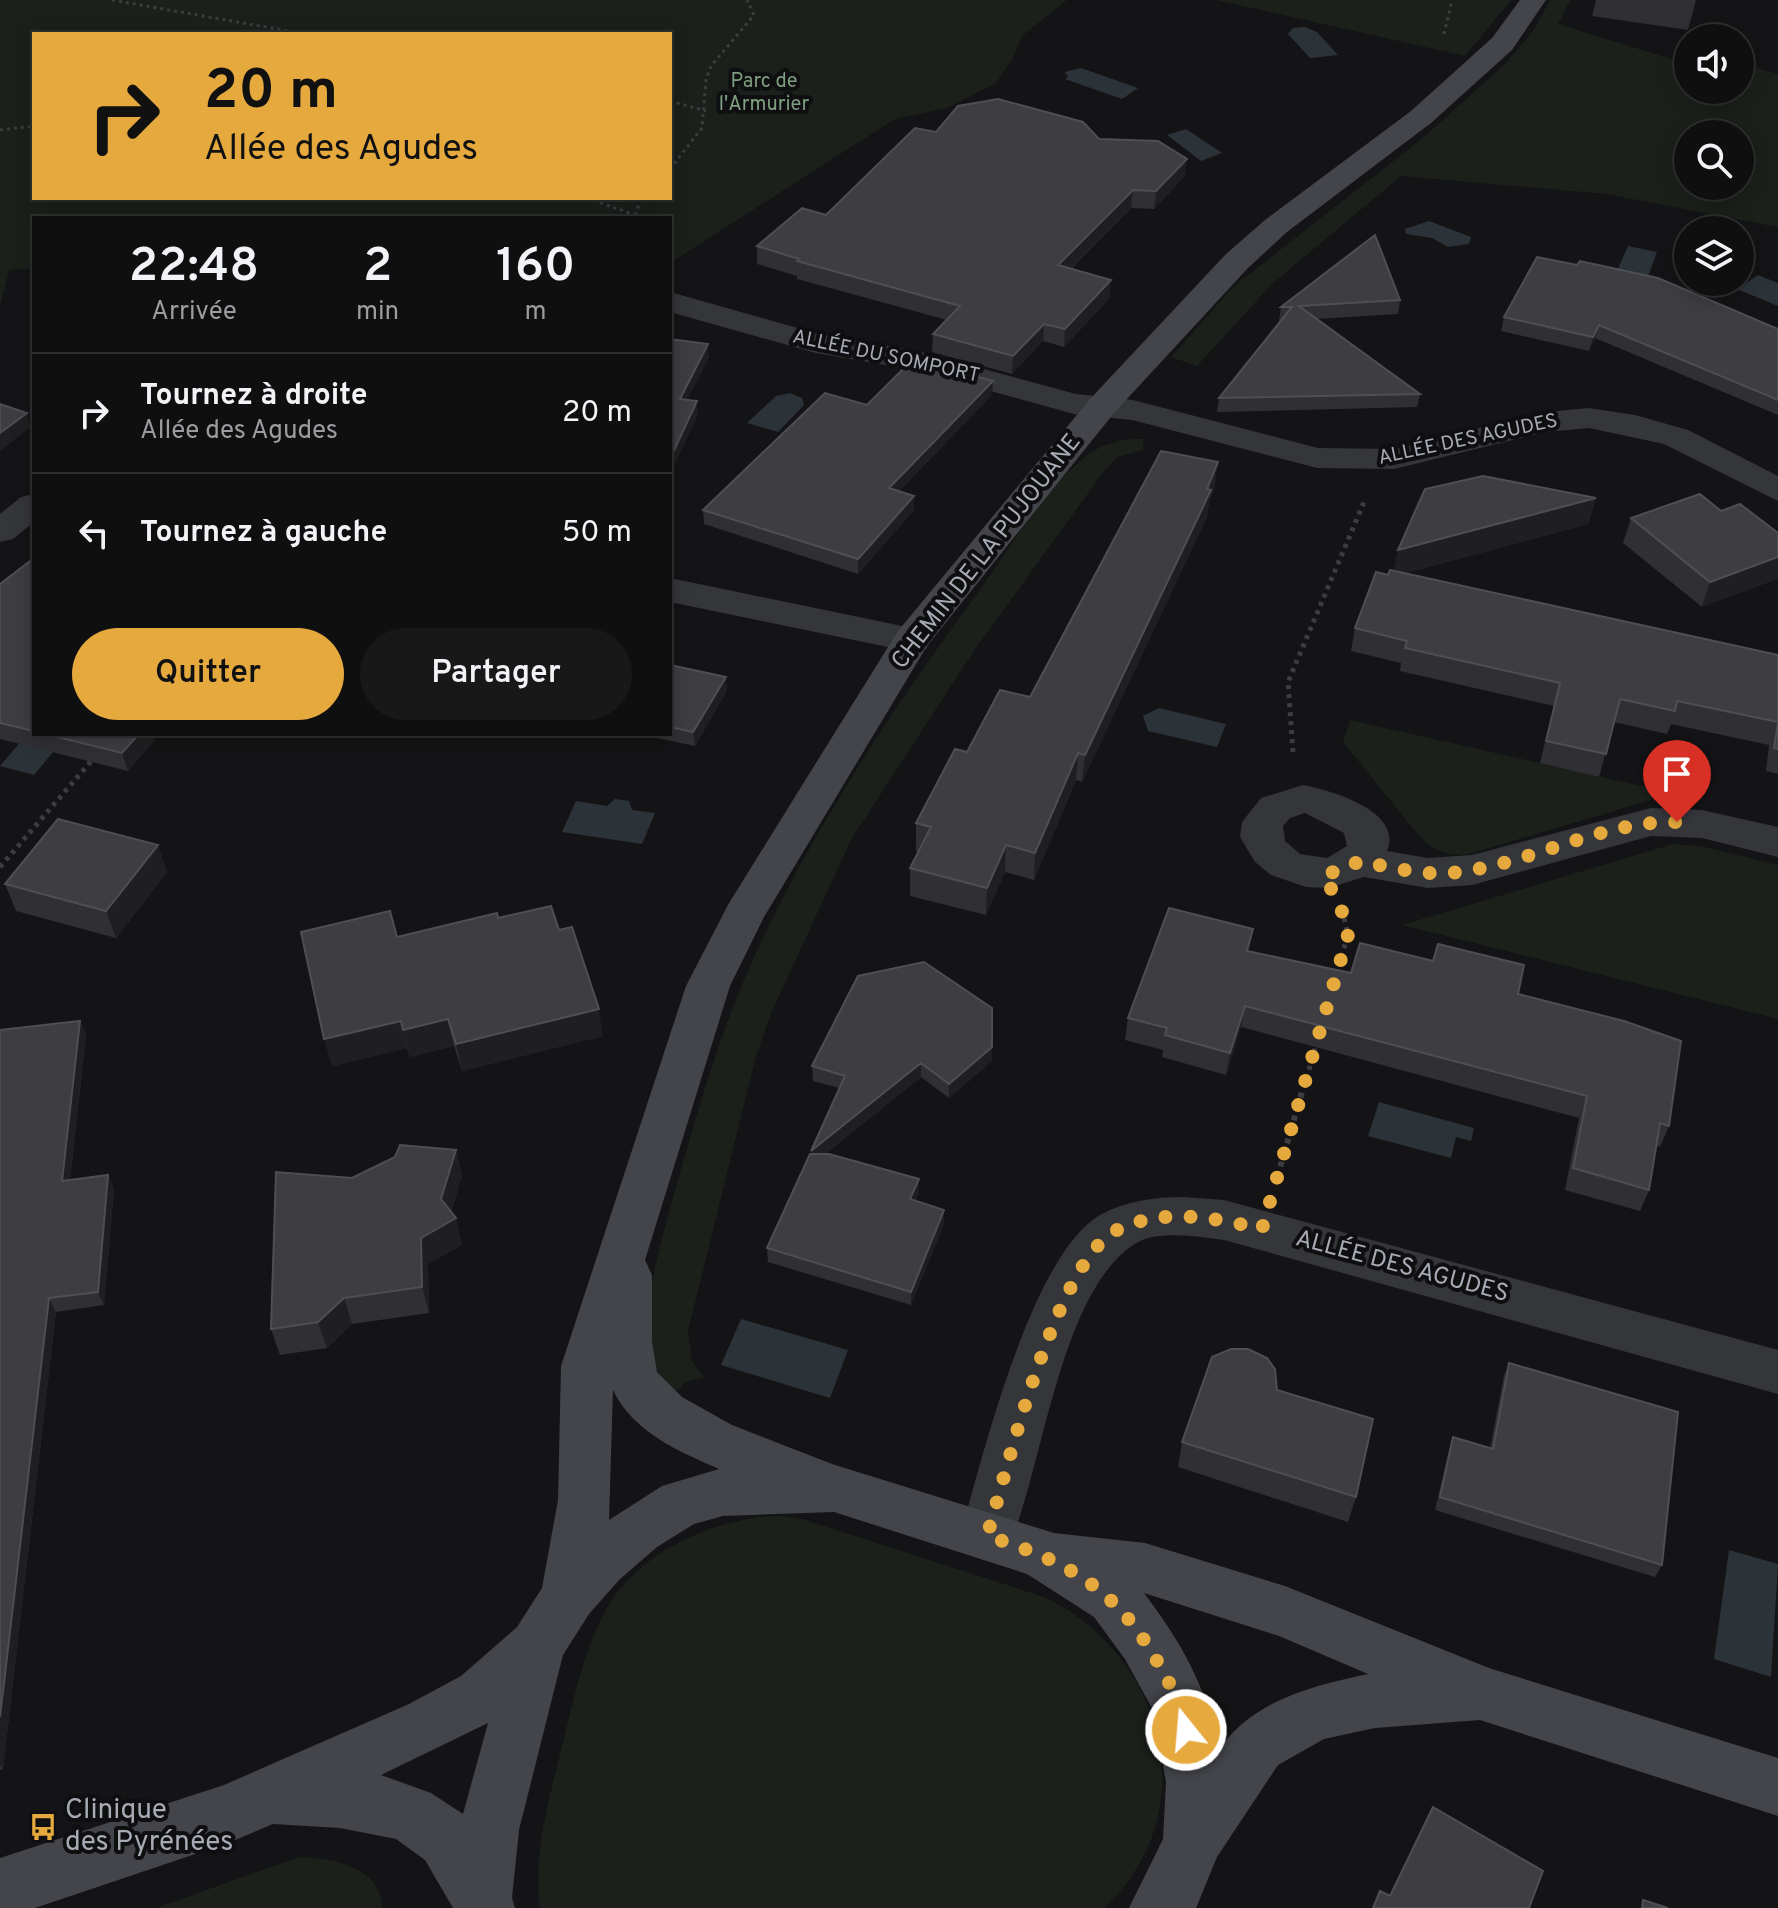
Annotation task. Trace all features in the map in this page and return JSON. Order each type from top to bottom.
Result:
[{"type":"street","name":"CHEMIN DE LA PUJOUANE","points":[[569,1596],[585,1500],[587,1366],[708,986],[744,914],[912,640],[1102,406],[1237,261],[1276,226],[1421,117],[1502,44],[1533,0]]},
{"type":"street","name":"ALLÉE DU SOMPORT","points":[[672,303],[816,343],[917,361],[1074,404],[1102,406]]},
{"type":"street","name":"ALLÉE DES AGUDES","points":[[1102,406],[1133,410],[1317,458],[1366,461],[1394,459],[1546,422],[1589,418],[1635,425],[1676,437],[1778,490]]},
{"type":"street","points":[[0,531],[32,507]]},
{"type":"street","points":[[672,590],[912,640]]},
{"type":"street","points":[[1341,867],[1366,847],[1367,833],[1358,819],[1324,800],[1303,799],[1283,803],[1268,811],[1260,824],[1260,838],[1268,852],[1282,864],[1302,872],[1341,867],[1428,873],[1472,870],[1651,822],[1702,824],[1778,842]]},
{"type":"street","name":"ALLÉE DES AGUDES","points":[[987,1536],[1067,1293],[1095,1247],[1115,1231],[1166,1217],[1224,1220],[1262,1229],[1778,1372]]},
{"type":"street","name":"CHEMIN DE LA PUJOUANE","points":[[626,1237],[630,1365],[635,1383],[647,1400],[665,1416],[742,1455],[834,1488],[1043,1554]]},
{"type":"street","points":[[0,1889],[228,1813],[430,1724],[481,1696],[537,1646],[569,1596],[599,1562],[638,1529],[681,1503],[723,1492],[834,1488]]},
{"type":"street","points":[[1043,1554],[1145,1568],[1285,1612],[1487,1695],[1778,1787]]},
{"type":"street","points":[[1043,1554],[1114,1599],[1145,1640],[1181,1703],[1196,1782],[1193,1839]]},
{"type":"street","points":[[483,1903],[489,1830],[537,1646]]},
{"type":"street","points":[[1160,1908],[1176,1884],[1193,1839],[1257,1745],[1314,1713],[1375,1700],[1487,1695]]},
{"type":"street","points":[[267,1794],[354,1801],[414,1815],[446,1839],[483,1903]]},
{"type":"path","points":[[112,0],[295,32]]},
{"type":"path","points":[[672,166],[702,128],[706,111],[706,80],[711,66],[754,15],[747,0]]},
{"type":"path","points":[[672,102],[706,111]]},
{"type":"path","points":[[0,130],[32,126]]},
{"type":"path","points":[[592,200],[632,216]]},
{"type":"path","points":[[1303,799],[1289,734],[1288,682],[1363,506],[1366,461]]},
{"type":"path","points":[[0,867],[94,758]]},
{"type":"path","points":[[1335,979],[1348,935],[1341,867]]},
{"type":"path","points":[[1262,1229],[1318,1038]]},
{"type":"green space","name":"Parc de l'Armurier","points":[[0,0],[1067,0],[1022,36],[1014,56],[996,83],[947,108],[895,119],[672,262],[672,216],[32,216],[32,269],[9,270],[0,306]]},
{"type":"green space","points":[[1217,0],[1511,0],[1465,56]]},
{"type":"green space","points":[[1550,0],[1570,0],[1558,24],[1674,60],[1674,104],[1754,104],[1754,67],[1778,74],[1778,227],[1754,222],[1754,216],[1721,216],[1606,194],[1401,176],[1273,283],[1197,366],[1171,357],[1233,287],[1424,137],[1504,65],[1533,31]]},
{"type":"green space","points":[[1143,439],[1143,450],[1117,457],[1102,474],[973,652],[852,838],[772,1011],[756,1056],[688,1331],[692,1362],[705,1377],[685,1382],[677,1391],[661,1377],[652,1357],[649,1310],[652,1284],[708,1077],[732,1009],[761,942],[808,852],[859,765],[1026,523],[1054,487],[1086,456],[1113,443]]},
{"type":"green space","points":[[1350,720],[1654,789],[1651,800],[1469,854],[1448,853],[1436,849],[1420,837],[1343,742]]},
{"type":"green space","points":[[1673,844],[1700,846],[1778,865],[1778,1019],[1402,925]]},
{"type":"green space","points":[[781,1516],[802,1519],[1044,1597],[1086,1623],[1119,1656],[1143,1695],[1158,1738],[1162,1783],[1155,1827],[1136,1870],[1104,1908],[540,1908],[538,1868],[547,1809],[580,1677],[592,1640],[608,1606],[622,1586],[640,1569],[683,1540],[732,1522]]},
{"type":"green space","points":[[299,1857],[325,1859],[364,1874],[374,1882],[382,1908],[156,1908]]},
{"type":"shaded area","points":[[1305,27],[1317,32],[1338,55],[1310,58],[1288,34],[1293,28]]},
{"type":"shaded area","points":[[1081,68],[1138,88],[1122,99],[1065,79],[1068,77],[1065,72]]},
{"type":"shaded area","points":[[1186,129],[1222,153],[1201,161],[1167,135]]},
{"type":"shaded area","points":[[1429,221],[1471,237],[1469,244],[1448,247],[1432,238],[1406,234],[1405,229]]},
{"type":"shaded area","points":[[1628,246],[1657,252],[1647,279],[1616,273]]},
{"type":"shaded area","points":[[1758,275],[1778,283],[1778,306],[1754,296],[1754,278]]},
{"type":"shaded area","points":[[790,393],[802,398],[804,405],[778,432],[747,423],[776,396]]},
{"type":"shaded area","points":[[1159,708],[1226,724],[1217,747],[1148,731],[1143,716]]},
{"type":"shaded area","points":[[32,728],[32,736],[66,736],[34,775],[0,766]]},
{"type":"shaded area","points":[[615,799],[629,801],[632,810],[655,813],[642,844],[562,832],[576,801],[607,806]]},
{"type":"shaded area","points":[[1379,1102],[1474,1128],[1471,1141],[1456,1137],[1451,1158],[1368,1136]]},
{"type":"shaded area","points":[[741,1319],[848,1350],[830,1398],[721,1365]]},
{"type":"shaded area","points":[[1729,1550],[1778,1564],[1771,1677],[1714,1659]]},
{"type":"building","points":[[998,99],[1083,122],[1099,139],[1158,141],[1187,159],[1156,191],[1133,190],[1058,265],[1111,280],[1065,329],[1044,324],[1013,356],[933,334],[960,306],[797,261],[799,259],[757,246],[802,208],[826,215],[915,128],[936,132],[958,106]]},
{"type":"building","points":[[1375,235],[1400,300],[1299,306],[1420,394],[1219,398],[1292,307],[1281,307]]},
{"type":"building","points":[[1537,257],[1577,265],[1580,261],[1658,278],[1674,285],[1674,296],[1700,296],[1778,329],[1778,400],[1599,325],[1593,337],[1504,317]]},
{"type":"building","points":[[672,339],[708,344],[680,399],[697,401],[672,455]]},
{"type":"building","points":[[913,359],[993,381],[889,488],[914,496],[858,559],[703,510],[825,393],[867,405]]},
{"type":"building","points":[[0,404],[27,413],[0,433]]},
{"type":"building","points":[[1161,451],[1218,462],[1207,489],[1211,490],[1085,755],[1078,753],[1035,853],[1006,845],[987,888],[910,868],[931,827],[916,823],[955,749],[967,752],[1000,690],[1030,697]]},
{"type":"building","points":[[1483,476],[1596,498],[1398,550],[1425,489]]},
{"type":"building","points":[[1700,494],[1721,511],[1740,504],[1778,533],[1778,557],[1710,582],[1631,518]]},
{"type":"building","points":[[32,560],[32,731],[0,723],[0,584]]},
{"type":"building","points":[[1390,570],[1778,655],[1778,722],[1677,701],[1675,711],[1620,699],[1606,754],[1546,741],[1560,683],[1405,648],[1407,641],[1355,628],[1376,572],[1388,575]]},
{"type":"building","points":[[672,665],[726,677],[693,732],[672,727]]},
{"type":"building","points":[[1778,722],[1778,749],[1774,748]]},
{"type":"building","points":[[53,736],[137,736],[122,753]]},
{"type":"building","points":[[58,819],[158,845],[106,911],[5,884]]},
{"type":"building","points":[[551,906],[559,930],[572,927],[599,1009],[456,1044],[448,1019],[403,1030],[401,1021],[324,1039],[301,932],[390,911],[397,937],[497,913],[498,918]]},
{"type":"building","points":[[1169,908],[1253,929],[1247,951],[1351,973],[1360,943],[1433,961],[1438,944],[1524,965],[1518,994],[1624,1021],[1681,1041],[1669,1126],[1660,1123],[1649,1190],[1573,1168],[1587,1096],[1245,1006],[1230,1053],[1165,1035],[1167,1028],[1128,1018]]},
{"type":"building","points":[[924,962],[992,1008],[992,1047],[949,1084],[921,1063],[811,1151],[845,1076],[812,1066],[858,976]]},
{"type":"building","points":[[80,1021],[62,1181],[108,1175],[98,1292],[49,1298],[0,1717],[0,1030]]},
{"type":"building","points":[[400,1145],[456,1150],[441,1199],[456,1218],[421,1238],[422,1287],[344,1298],[318,1322],[271,1329],[276,1172],[352,1178],[395,1157]]},
{"type":"building","points":[[810,1154],[829,1154],[919,1179],[910,1199],[944,1210],[911,1292],[767,1248]]},
{"type":"building","points":[[1231,1349],[1248,1349],[1267,1358],[1275,1369],[1277,1390],[1373,1419],[1356,1497],[1182,1442],[1212,1357]]},
{"type":"building","points":[[1509,1363],[1678,1412],[1662,1565],[1440,1497],[1453,1437],[1493,1449]]},
{"type":"building","points":[[1433,1807],[1543,1871],[1529,1908],[1373,1908],[1380,1891],[1390,1896]]},
{"type":"building","points":[[1643,1900],[1668,1908],[1642,1908]]},
{"type":"place","name":"Clinique des Pyrénées","points":[[43,1827]]},
{"type":"route","points":[[1186,1730],[1181,1703],[1145,1640],[1114,1599],[1043,1554],[987,1536],[1043,1357],[1081,1265],[1095,1247],[1115,1231],[1166,1217],[1196,1216],[1262,1229],[1348,935],[1344,916],[1324,874],[1344,870],[1359,861],[1428,873],[1472,870],[1630,825],[1677,822]]}]
